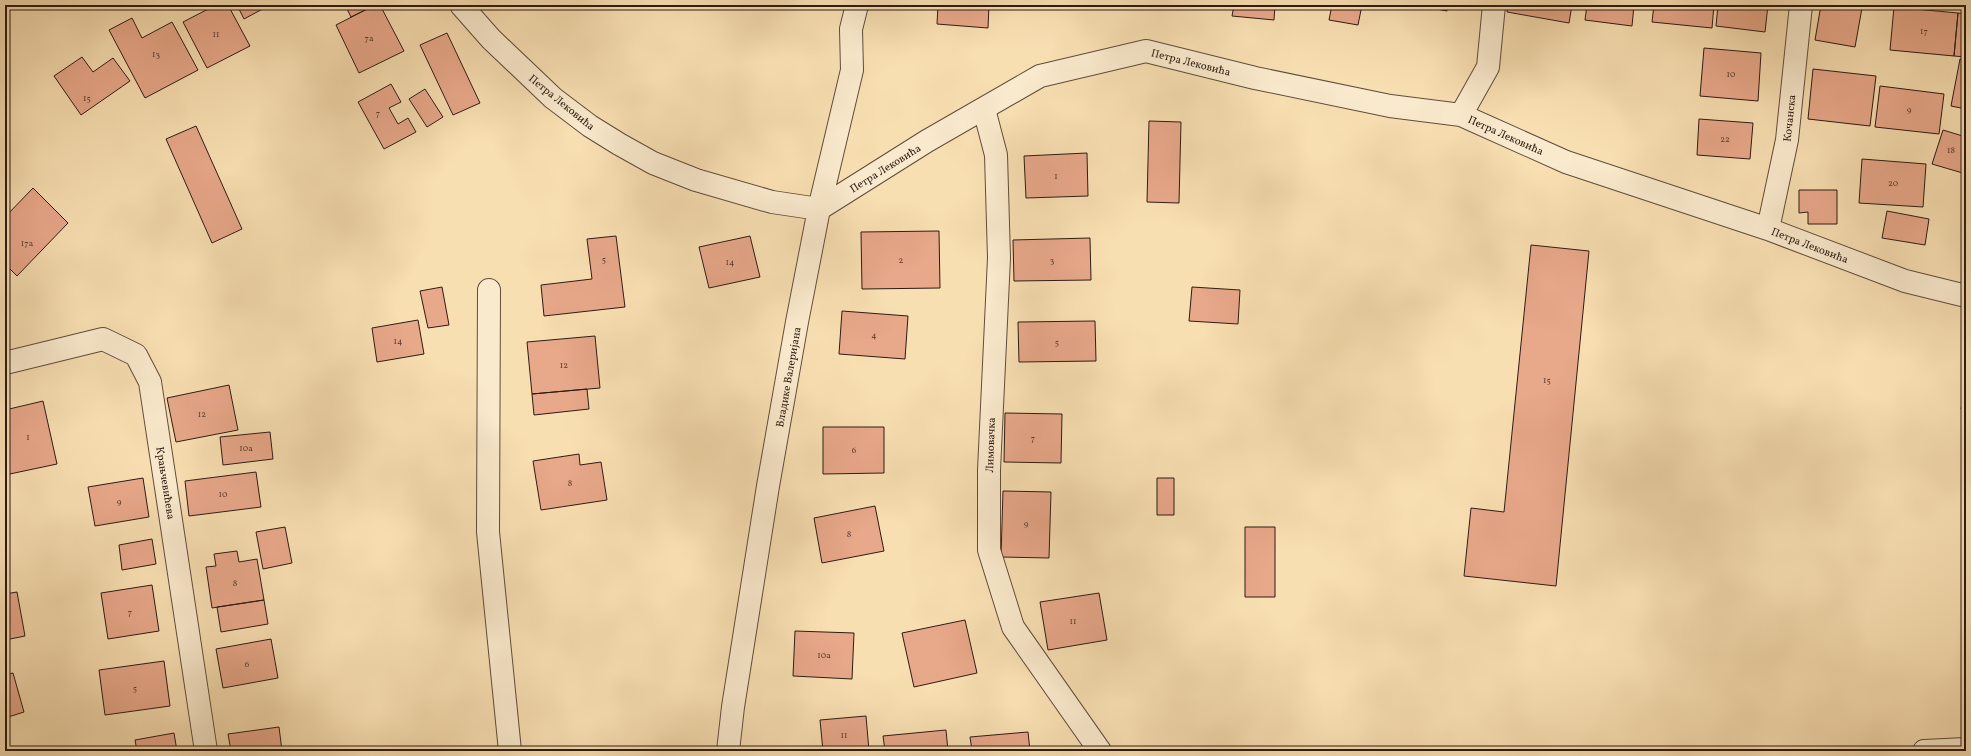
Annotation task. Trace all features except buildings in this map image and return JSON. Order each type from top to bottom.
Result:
[{"type":"street","name":"Петра Лековића","points":[[461,5],[491,39],[553,98],[590,126],[653,163],[696,180],[772,202],[819,209],[927,141],[1040,76],[1146,51],[1255,78],[1390,106],[1461,115],[1566,162],[1768,229],[1905,281],[1966,296]]},
{"type":"street","name":"Владике Валеријана","points":[[728,751],[733,707],[768,486],[819,209],[852,70],[851,29],[857,5]]},
{"type":"street","points":[[1461,115],[1488,67],[1494,5]]},
{"type":"street","name":"Кочанска","points":[[1768,229],[1787,140],[1801,5]]},
{"type":"street","name":"Лимовачка","points":[[984,109],[996,155],[999,258],[989,470],[989,550],[1013,627],[1100,751]]},
{"type":"street","points":[[489,290],[488,532],[510,751]]},
{"type":"street","name":"Крањчевићева","points":[[5,363],[103,339],[136,355],[150,382],[206,751]]},
{"type":"street","points":[[1924,751],[1966,749]]}]
